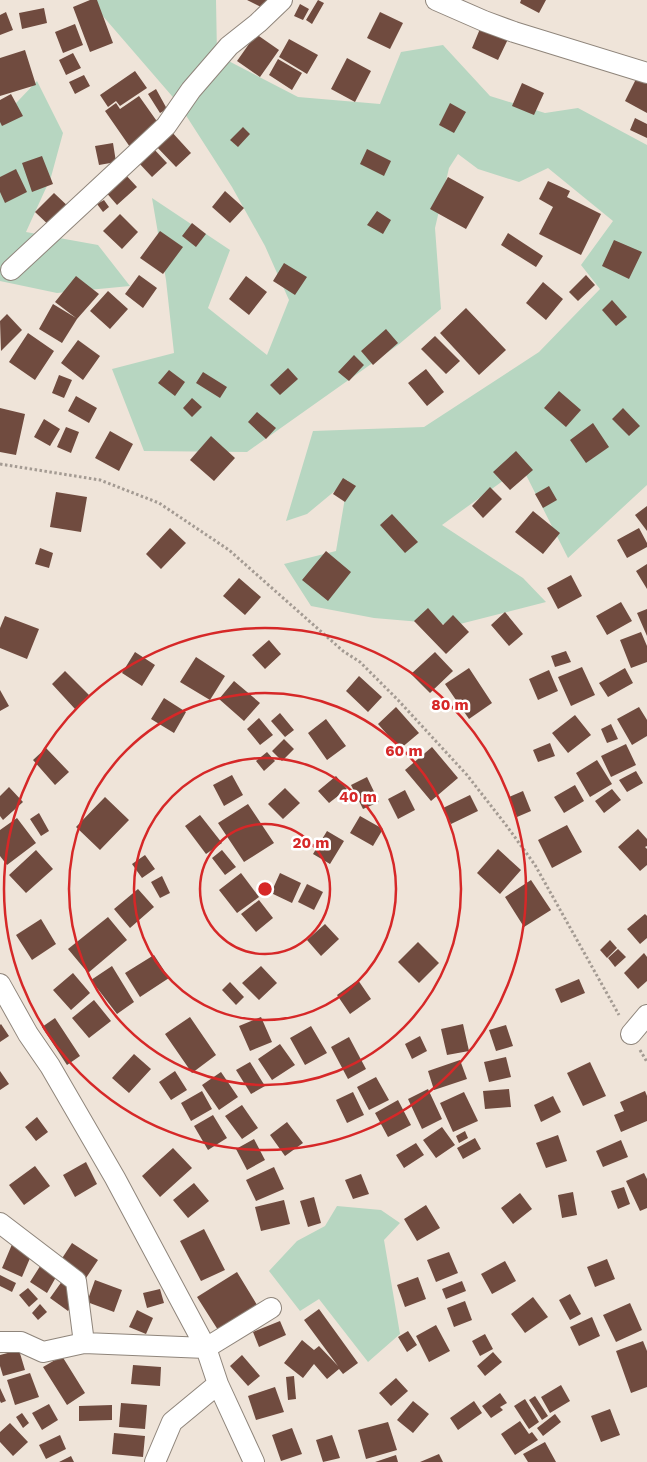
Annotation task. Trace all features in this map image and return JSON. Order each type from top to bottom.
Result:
[{"type":"street","points":[[11,270],[166,126],[191,90],[229,46],[258,23],[282,0]]},
{"type":"street","points":[[436,0],[484,22],[647,73]]},
{"type":"street","points":[[0,984],[115,1178],[206,1348],[218,1384],[254,1462]]},
{"type":"street","points":[[631,1034],[647,1015]]},
{"type":"street","points":[[0,1223],[76,1281],[84,1343]]},
{"type":"street","points":[[0,1342],[21,1342],[42,1352],[84,1343],[206,1348],[271,1308]]},
{"type":"street","points":[[155,1462],[172,1422],[218,1384]]},
{"type":"path","points":[[0,464],[100,480],[159,503],[229,550],[336,645],[360,662],[467,774],[535,865],[647,1062]]},
{"type":"green space","points":[[89,0],[216,0],[217,55],[298,97],[380,104],[401,52],[443,45],[490,96],[545,113],[578,108],[647,145],[647,485],[568,558],[522,467],[442,525],[523,578],[546,602],[456,625],[374,618],[311,606],[284,564],[336,551],[348,480],[307,514],[286,521],[313,431],[424,427],[539,352],[600,289],[581,265],[613,221],[548,168],[519,182],[478,169],[458,154],[449,168],[435,228],[441,309],[398,345],[247,452],[144,451],[112,369],[174,353],[166,280],[152,198],[230,250],[208,308],[267,355],[289,300],[265,246],[232,187],[178,103]]},
{"type":"green space","points":[[37,81],[63,133],[51,177],[26,232],[98,245],[130,286],[57,293],[0,281],[0,120]]},
{"type":"green space","points":[[337,1206],[381,1210],[400,1223],[384,1240],[400,1334],[368,1362],[319,1299],[300,1311],[269,1271],[297,1241],[325,1226]]},
{"type":"building","points":[[90,0],[97,0],[113,43],[90,52],[73,7]]},
{"type":"building","points":[[247,0],[267,0],[263,8]]},
{"type":"building","points":[[318,0],[324,3],[312,24],[306,20]]},
{"type":"building","points":[[521,0],[546,0],[539,13],[520,3]]},
{"type":"building","points":[[300,4],[309,9],[303,20],[294,16]]},
{"type":"building","points":[[44,8],[47,23],[22,29],[19,13]]},
{"type":"building","points":[[6,12],[13,30],[0,35],[0,15]]},
{"type":"building","points":[[380,12],[403,23],[390,49],[367,38]]},
{"type":"building","points":[[75,24],[83,45],[63,53],[55,32]]},
{"type":"building","points":[[482,24],[509,37],[498,60],[472,48]]},
{"type":"building","points":[[256,34],[279,50],[260,77],[237,61]]},
{"type":"building","points":[[289,39],[318,55],[307,74],[279,57]]},
{"type":"building","points":[[25,50],[36,85],[0,96],[0,58]]},
{"type":"building","points":[[73,53],[81,68],[66,75],[59,60]]},
{"type":"building","points":[[347,58],[371,71],[355,102],[331,89]]},
{"type":"building","points":[[278,59],[302,73],[292,90],[269,75]]},
{"type":"building","points":[[135,71],[147,88],[120,106],[116,101],[108,107],[100,95]]},
{"type":"building","points":[[84,75],[90,86],[75,94],[69,82]]},
{"type":"building","points":[[637,77],[647,82],[647,113],[625,101]]},
{"type":"building","points":[[522,83],[544,93],[534,115],[512,106]]},
{"type":"building","points":[[156,89],[167,109],[160,113],[148,94]]},
{"type":"building","points":[[11,94],[23,116],[2,126],[0,122],[0,100]]},
{"type":"building","points":[[139,96],[161,127],[130,147],[105,111],[116,103],[120,109]]},
{"type":"building","points":[[450,103],[466,112],[454,133],[439,125]]},
{"type":"building","points":[[635,118],[647,124],[647,138],[630,130]]},
{"type":"building","points":[[243,127],[250,134],[238,147],[230,140]]},
{"type":"building","points":[[170,130],[191,153],[176,167],[155,145]]},
{"type":"building","points":[[113,143],[116,162],[99,165],[95,146]]},
{"type":"building","points":[[152,147],[167,163],[152,177],[137,161]]},
{"type":"building","points":[[367,149],[391,161],[384,176],[360,164]]},
{"type":"building","points":[[42,156],[53,184],[32,192],[22,163]]},
{"type":"building","points":[[16,169],[27,192],[5,203],[0,192],[0,177]]},
{"type":"building","points":[[123,172],[137,187],[117,205],[104,190]]},
{"type":"building","points":[[448,177],[484,197],[466,229],[430,209]]},
{"type":"building","points":[[548,181],[570,191],[567,197],[601,214],[581,255],[539,234],[553,207],[539,199]]},
{"type":"building","points":[[225,191],[244,208],[230,223],[212,207]]},
{"type":"building","points":[[54,193],[72,210],[53,229],[35,212]]},
{"type":"building","points":[[104,200],[109,207],[103,212],[97,204]]},
{"type":"building","points":[[377,211],[391,220],[383,234],[367,225]]},
{"type":"building","points":[[120,214],[138,232],[122,249],[103,231]]},
{"type":"building","points":[[192,223],[206,234],[196,247],[182,236]]},
{"type":"building","points":[[160,231],[183,247],[163,274],[140,258]]},
{"type":"building","points":[[508,233],[543,256],[536,267],[501,245]]},
{"type":"building","points":[[614,240],[642,252],[629,279],[602,266]]},
{"type":"building","points":[[284,263],[307,277],[295,295],[273,281]]},
{"type":"building","points":[[139,275],[157,288],[143,308],[125,294]]},
{"type":"building","points":[[586,275],[595,285],[578,301],[569,292]]},
{"type":"building","points":[[76,276],[99,294],[77,319],[62,343],[39,329],[53,304],[76,318],[55,302]]},
{"type":"building","points":[[246,276],[267,292],[249,315],[229,299]]},
{"type":"building","points":[[543,282],[563,299],[546,320],[526,303]]},
{"type":"building","points":[[108,291],[128,309],[110,329],[90,311]]},
{"type":"building","points":[[612,300],[627,317],[616,326],[602,310]]},
{"type":"building","points":[[466,308],[506,350],[479,375],[440,333]]},
{"type":"building","points":[[7,314],[22,330],[1,351],[0,321]]},
{"type":"building","points":[[386,329],[398,343],[373,365],[361,351]]},
{"type":"building","points":[[28,333],[54,351],[35,380],[9,362]]},
{"type":"building","points":[[435,336],[460,361],[446,374],[421,349]]},
{"type":"building","points":[[78,340],[100,356],[83,380],[61,363]]},
{"type":"building","points":[[354,355],[364,365],[349,381],[338,372]]},
{"type":"building","points":[[288,368],[298,379],[280,395],[270,385]]},
{"type":"building","points":[[426,369],[444,392],[427,406],[408,383]]},
{"type":"building","points":[[169,370],[185,382],[175,396],[158,383]]},
{"type":"building","points":[[203,372],[227,387],[220,398],[196,383]]},
{"type":"building","points":[[59,375],[72,380],[64,398],[52,393]]},
{"type":"building","points":[[559,391],[581,410],[566,427],[544,408]]},
{"type":"building","points":[[76,396],[97,408],[89,423],[68,411]]},
{"type":"building","points":[[192,398],[202,407],[192,417],[183,408]]},
{"type":"building","points":[[0,408],[25,414],[16,455],[0,452]]},
{"type":"building","points":[[623,408],[640,426],[629,436],[612,419]]},
{"type":"building","points":[[257,412],[276,428],[266,439],[248,422]]},
{"type":"building","points":[[44,419],[60,429],[50,446],[34,437]]},
{"type":"building","points":[[593,423],[609,447],[586,463],[570,440]]},
{"type":"building","points":[[66,427],[79,432],[71,453],[57,447]]},
{"type":"building","points":[[110,431],[133,444],[119,471],[95,458]]},
{"type":"building","points":[[211,436],[235,458],[214,481],[190,460]]},
{"type":"building","points":[[516,451],[533,470],[510,490],[493,472]]},
{"type":"building","points":[[343,478],[356,486],[345,502],[333,494]]},
{"type":"building","points":[[549,486],[557,500],[543,508],[535,494]]},
{"type":"building","points":[[490,487],[502,499],[483,518],[472,506]]},
{"type":"building","points":[[56,492],[87,497],[81,532],[50,527]]},
{"type":"building","points":[[647,506],[647,531],[635,515]]},
{"type":"building","points":[[533,511],[560,533],[543,554],[515,532]]},
{"type":"building","points":[[392,514],[418,542],[405,553],[380,525]]},
{"type":"building","points":[[170,528],[186,543],[161,569],[146,554]]},
{"type":"building","points":[[639,528],[647,543],[647,547],[627,558],[617,540]]},
{"type":"building","points":[[40,548],[53,553],[49,568],[35,564]]},
{"type":"building","points":[[326,551],[351,572],[328,601],[302,580]]},
{"type":"building","points":[[647,564],[647,589],[636,571]]},
{"type":"building","points":[[571,575],[582,596],[558,609],[547,588]]},
{"type":"building","points":[[239,578],[261,597],[245,615],[223,596]]},
{"type":"building","points":[[621,602],[632,621],[607,635],[596,616]]},
{"type":"building","points":[[428,608],[443,625],[453,615],[469,632],[446,654],[414,621]]},
{"type":"building","points":[[647,609],[647,636],[637,613]]},
{"type":"building","points":[[505,612],[523,634],[509,646],[491,625]]},
{"type":"building","points":[[5,616],[39,629],[27,659],[0,648],[0,628]]},
{"type":"building","points":[[641,632],[647,646],[647,662],[631,668],[620,640]]},
{"type":"building","points":[[269,640],[281,654],[265,669],[252,655]]},
{"type":"building","points":[[566,651],[571,662],[555,667],[551,656]]},
{"type":"building","points":[[135,652],[155,665],[142,686],[122,673]]},
{"type":"building","points":[[435,652],[453,671],[430,693],[411,674]]},
{"type":"building","points":[[196,657],[225,676],[210,700],[180,682]]},
{"type":"building","points":[[582,667],[595,695],[571,706],[558,677]]},
{"type":"building","points":[[469,668],[492,703],[469,719],[445,684]]},
{"type":"building","points":[[625,668],[633,683],[608,697],[599,683]]},
{"type":"building","points":[[549,670],[558,691],[538,700],[529,679]]},
{"type":"building","points":[[65,671],[89,695],[75,709],[52,684]]},
{"type":"building","points":[[359,676],[382,697],[368,712],[346,691]]},
{"type":"building","points":[[234,681],[260,703],[244,721],[219,699]]},
{"type":"building","points":[[0,690],[9,706],[0,711]]},
{"type":"building","points":[[164,698],[186,712],[174,733],[151,719]]},
{"type":"building","points":[[396,707],[419,733],[400,749],[378,724]]},
{"type":"building","points":[[639,707],[647,720],[647,736],[632,745],[617,719]]},
{"type":"building","points":[[280,713],[294,730],[285,737],[271,721]]},
{"type":"building","points":[[575,715],[591,735],[568,753],[552,733]]},
{"type":"building","points":[[259,718],[273,735],[260,745],[247,729]]},
{"type":"building","points":[[326,719],[346,746],[327,760],[308,733]]},
{"type":"building","points":[[611,724],[618,739],[607,743],[601,729]]},
{"type":"building","points":[[284,739],[294,749],[282,761],[272,751]]},
{"type":"building","points":[[550,743],[555,756],[538,762],[533,750]]},
{"type":"building","points":[[626,744],[636,765],[611,777],[601,756]]},
{"type":"building","points":[[432,747],[458,778],[431,801],[405,770]]},
{"type":"building","points":[[46,748],[69,772],[55,785],[33,760]]},
{"type":"building","points":[[267,752],[275,761],[264,771],[256,761]]},
{"type":"building","points":[[597,760],[612,784],[590,797],[576,773]]},
{"type":"building","points":[[636,771],[643,783],[627,792],[619,780]]},
{"type":"building","points":[[232,775],[243,795],[224,806],[213,785]]},
{"type":"building","points":[[336,776],[347,789],[329,803],[318,791]]},
{"type":"building","points":[[367,777],[379,802],[363,809],[351,785]]},
{"type":"building","points":[[575,785],[584,801],[564,813],[554,797]]},
{"type":"building","points":[[9,787],[23,802],[3,820],[0,816],[0,796]]},
{"type":"building","points":[[285,788],[300,803],[283,819],[268,804]]},
{"type":"building","points":[[612,789],[621,800],[604,813],[595,801]]},
{"type":"building","points":[[405,790],[415,810],[398,819],[388,799]]},
{"type":"building","points":[[523,791],[531,811],[517,817],[509,797]]},
{"type":"building","points":[[470,795],[478,811],[451,824],[443,808]]},
{"type":"building","points":[[105,797],[129,820],[100,850],[76,827]]},
{"type":"building","points":[[248,804],[274,843],[244,862],[218,823]]},
{"type":"building","points":[[39,813],[49,831],[41,836],[30,819]]},
{"type":"building","points":[[200,815],[222,843],[206,854],[185,826]]},
{"type":"building","points":[[360,816],[383,829],[373,846],[350,833]]},
{"type":"building","points":[[17,818],[36,843],[7,865],[0,856],[0,830]]},
{"type":"building","points":[[567,825],[582,852],[552,868],[538,840]]},
{"type":"building","points":[[638,829],[647,839],[647,846],[645,847],[647,849],[647,865],[640,871],[618,847]]},
{"type":"building","points":[[327,831],[344,841],[330,864],[313,854]]},
{"type":"building","points":[[498,849],[521,870],[500,894],[477,873]]},
{"type":"building","points":[[36,850],[53,869],[26,893],[9,875]]},
{"type":"building","points":[[222,850],[236,867],[225,875],[212,858]]},
{"type":"building","points":[[145,855],[155,869],[142,878],[132,864]]},
{"type":"building","points":[[241,873],[259,897],[237,913],[219,890]]},
{"type":"building","points":[[280,873],[301,883],[292,903],[271,893]]},
{"type":"building","points":[[162,876],[170,893],[160,898],[151,882]]},
{"type":"building","points":[[531,880],[551,910],[524,927],[505,897]]},
{"type":"building","points":[[307,884],[323,892],[314,910],[298,902]]},
{"type":"building","points":[[138,889],[154,907],[130,928],[114,909]]},
{"type":"building","points":[[259,900],[273,918],[256,932],[241,914]]},
{"type":"building","points":[[645,914],[647,916],[647,938],[640,944],[627,929]]},
{"type":"building","points":[[108,917],[127,940],[88,973],[68,949]]},
{"type":"building","points":[[41,919],[56,944],[32,960],[16,935]]},
{"type":"building","points":[[325,924],[339,939],[321,956],[307,940]]},
{"type":"building","points":[[610,940],[617,948],[607,958],[600,950]]},
{"type":"building","points":[[418,942],[439,963],[419,983],[398,962]]},
{"type":"building","points":[[618,949],[626,957],[615,967],[608,958]]},
{"type":"building","points":[[644,953],[647,957],[647,981],[638,989],[624,973]]},
{"type":"building","points":[[154,955],[169,978],[140,997],[125,973]]},
{"type":"building","points":[[112,966],[134,1002],[117,1014],[91,980]]},
{"type":"building","points":[[261,966],[277,983],[259,1000],[242,983]]},
{"type":"building","points":[[73,973],[90,993],[71,1010],[53,990]]},
{"type":"building","points":[[579,979],[585,993],[561,1003],[555,989]]},
{"type":"building","points":[[358,980],[371,999],[350,1014],[337,995]]},
{"type":"building","points":[[230,982],[244,997],[236,1005],[222,990]]},
{"type":"building","points":[[94,1000],[111,1021],[89,1038],[72,1018]]},
{"type":"building","points":[[190,1017],[216,1055],[192,1073],[165,1034]]},
{"type":"building","points":[[261,1017],[272,1042],[250,1051],[239,1026]]},
{"type":"building","points":[[55,1018],[80,1056],[67,1065],[42,1027]]},
{"type":"building","points":[[463,1024],[469,1051],[447,1055],[441,1029]]},
{"type":"building","points":[[0,1025],[9,1036],[0,1042]]},
{"type":"building","points":[[506,1025],[513,1046],[496,1051],[489,1030]]},
{"type":"building","points":[[311,1026],[327,1053],[305,1065],[290,1038]]},
{"type":"building","points":[[420,1036],[427,1051],[412,1059],[405,1044]]},
{"type":"building","points":[[349,1037],[366,1069],[348,1079],[331,1047]]},
{"type":"building","points":[[280,1044],[295,1065],[272,1080],[258,1059]]},
{"type":"building","points":[[134,1054],[151,1069],[129,1093],[112,1078]]},
{"type":"building","points":[[506,1057],[511,1077],[489,1082],[484,1062]]},
{"type":"building","points":[[460,1060],[467,1079],[434,1090],[428,1071]]},
{"type":"building","points":[[250,1062],[265,1086],[251,1094],[236,1070]]},
{"type":"building","points":[[590,1062],[606,1096],[583,1106],[567,1073]]},
{"type":"building","points":[[0,1071],[9,1084],[0,1090]]},
{"type":"building","points":[[175,1071],[187,1090],[171,1100],[159,1082]]},
{"type":"building","points":[[221,1072],[238,1097],[219,1110],[202,1085]]},
{"type":"building","points":[[376,1077],[389,1100],[369,1110],[357,1087]]},
{"type":"building","points":[[428,1089],[442,1119],[422,1129],[408,1099]]},
{"type":"building","points":[[509,1089],[511,1107],[485,1109],[483,1091]]},
{"type":"building","points":[[202,1091],[212,1109],[191,1121],[181,1103]]},
{"type":"building","points":[[645,1091],[647,1096],[647,1121],[621,1132],[614,1115],[624,1111],[620,1102]]},
{"type":"building","points":[[353,1092],[364,1115],[347,1123],[336,1100]]},
{"type":"building","points":[[464,1092],[478,1121],[453,1132],[440,1103]]},
{"type":"building","points":[[553,1096],[561,1112],[541,1122],[534,1105]]},
{"type":"building","points":[[398,1100],[411,1125],[388,1137],[375,1113]]},
{"type":"building","points":[[242,1105],[258,1128],[242,1139],[225,1116]]},
{"type":"building","points":[[213,1115],[227,1138],[208,1150],[194,1126]]},
{"type":"building","points":[[37,1117],[48,1132],[36,1141],[25,1127]]},
{"type":"building","points":[[287,1122],[303,1143],[285,1156],[270,1135]]},
{"type":"building","points":[[442,1127],[455,1145],[436,1158],[423,1140]]},
{"type":"building","points":[[465,1131],[468,1138],[459,1143],[456,1136]]},
{"type":"building","points":[[558,1135],[567,1161],[546,1168],[536,1143]]},
{"type":"building","points":[[475,1138],[481,1149],[463,1159],[457,1148]]},
{"type":"building","points":[[254,1139],[265,1160],[247,1170],[236,1149]]},
{"type":"building","points":[[621,1140],[628,1157],[603,1167],[596,1151]]},
{"type":"building","points":[[416,1143],[424,1155],[404,1168],[396,1155]]},
{"type":"building","points":[[173,1148],[192,1168],[160,1197],[142,1176]]},
{"type":"building","points":[[86,1162],[97,1184],[75,1197],[63,1175]]},
{"type":"building","points":[[35,1166],[50,1186],[24,1205],[9,1185]]},
{"type":"building","points":[[274,1167],[284,1189],[256,1201],[246,1180]]},
{"type":"building","points":[[644,1173],[647,1179],[647,1208],[640,1211],[626,1181]]},
{"type":"building","points":[[361,1174],[369,1194],[353,1199],[345,1180]]},
{"type":"building","points":[[194,1183],[209,1201],[188,1218],[173,1200]]},
{"type":"building","points":[[624,1187],[630,1204],[618,1209],[611,1191]]},
{"type":"building","points":[[573,1192],[577,1215],[562,1218],[558,1195]]},
{"type":"building","points":[[520,1193],[532,1209],[513,1224],[501,1208]]},
{"type":"building","points":[[314,1197],[321,1223],[308,1227],[300,1201]]},
{"type":"building","points":[[284,1200],[290,1224],[261,1231],[255,1207]]},
{"type":"building","points":[[426,1205],[440,1228],[417,1241],[404,1219]]},
{"type":"building","points":[[204,1229],[225,1270],[201,1281],[180,1241]]},
{"type":"building","points":[[13,1242],[33,1251],[22,1277],[2,1268]]},
{"type":"building","points":[[72,1243],[98,1260],[84,1281],[59,1263]]},
{"type":"building","points":[[449,1252],[458,1273],[436,1282],[427,1260]]},
{"type":"building","points":[[607,1259],[615,1279],[595,1287],[587,1267]]},
{"type":"building","points":[[44,1260],[60,1270],[47,1293],[30,1282]]},
{"type":"building","points":[[505,1261],[516,1281],[492,1294],[481,1274]]},
{"type":"building","points":[[237,1272],[257,1305],[218,1330],[197,1297]]},
{"type":"building","points":[[0,1275],[16,1283],[12,1292],[0,1286]]},
{"type":"building","points":[[65,1277],[83,1290],[68,1311],[50,1298]]},
{"type":"building","points":[[418,1277],[426,1299],[405,1307],[397,1285]]},
{"type":"building","points":[[95,1280],[122,1290],[114,1312],[87,1302]]},
{"type":"building","points":[[462,1281],[466,1291],[446,1299],[442,1289]]},
{"type":"building","points":[[28,1288],[38,1299],[29,1307],[19,1295]]},
{"type":"building","points":[[160,1289],[164,1303],[147,1308],[143,1293]]},
{"type":"building","points":[[570,1294],[581,1314],[570,1320],[559,1300]]},
{"type":"building","points":[[533,1297],[548,1317],[525,1333],[511,1314]]},
{"type":"building","points":[[465,1301],[472,1320],[454,1327],[447,1308]]},
{"type":"building","points":[[630,1303],[642,1330],[616,1342],[603,1315]]},
{"type":"building","points":[[40,1304],[47,1312],[38,1320],[32,1313]]},
{"type":"building","points":[[319,1309],[358,1363],[343,1374],[339,1369],[327,1379],[314,1364],[303,1378],[284,1363],[302,1340],[314,1350],[319,1346],[338,1366],[304,1320]]},
{"type":"building","points":[[137,1310],[153,1318],[146,1334],[129,1327]]},
{"type":"building","points":[[592,1317],[600,1336],[579,1346],[570,1327]]},
{"type":"building","points":[[280,1321],[286,1335],[259,1347],[253,1332]]},
{"type":"building","points":[[436,1325],[450,1351],[429,1362],[416,1336]]},
{"type":"building","points":[[408,1331],[417,1345],[407,1352],[398,1337]]},
{"type":"building","points":[[485,1334],[493,1349],[480,1356],[472,1341]]},
{"type":"building","points":[[643,1341],[647,1351],[647,1387],[631,1393],[616,1351]]},
{"type":"building","points":[[19,1350],[25,1370],[3,1376],[0,1366],[0,1355]]},
{"type":"building","points":[[493,1352],[502,1362],[485,1376],[477,1366]]},
{"type":"building","points":[[242,1355],[260,1376],[248,1386],[230,1366]]},
{"type":"building","points":[[62,1356],[85,1393],[67,1405],[43,1367]]},
{"type":"building","points":[[133,1365],[161,1367],[160,1386],[131,1384]]},
{"type":"building","points":[[30,1373],[39,1397],[15,1405],[7,1380]]},
{"type":"building","points":[[294,1376],[296,1399],[288,1400],[286,1377]]},
{"type":"building","points":[[396,1378],[408,1391],[391,1406],[379,1393]]},
{"type":"building","points":[[561,1385],[570,1401],[550,1413],[541,1397]]},
{"type":"building","points":[[275,1387],[284,1412],[256,1420],[248,1396]]},
{"type":"building","points":[[0,1388],[6,1401],[1,1403],[0,1401]]},
{"type":"building","points":[[500,1393],[507,1403],[500,1407],[503,1410],[491,1418],[482,1406]]},
{"type":"building","points":[[535,1396],[548,1416],[542,1420],[529,1400]]},
{"type":"building","points":[[525,1399],[539,1422],[529,1429],[514,1406]]},
{"type":"building","points":[[413,1401],[429,1414],[413,1433],[397,1420]]},
{"type":"building","points":[[474,1401],[482,1413],[458,1430],[450,1418]]},
{"type":"building","points":[[121,1403],[147,1405],[145,1429],[119,1427]]},
{"type":"building","points":[[49,1404],[58,1420],[42,1430],[32,1413]]},
{"type":"building","points":[[112,1405],[112,1420],[79,1421],[79,1406]]},
{"type":"building","points":[[610,1409],[620,1435],[601,1442],[591,1416]]},
{"type":"building","points":[[22,1413],[29,1423],[23,1428],[16,1417]]},
{"type":"building","points":[[555,1414],[561,1422],[543,1436],[537,1428]]},
{"type":"building","points":[[520,1421],[529,1434],[532,1432],[538,1440],[515,1455],[501,1434]]},
{"type":"building","points":[[388,1422],[397,1450],[366,1459],[358,1430]]},
{"type":"building","points":[[10,1423],[28,1442],[13,1456],[0,1442],[0,1432]]},
{"type":"building","points":[[292,1428],[302,1454],[281,1461],[272,1435]]},
{"type":"building","points":[[114,1433],[145,1436],[143,1457],[112,1454]]},
{"type":"building","points":[[60,1435],[66,1449],[46,1459],[39,1445]]},
{"type":"building","points":[[332,1435],[340,1458],[323,1462],[316,1440]]},
{"type":"building","points":[[545,1442],[556,1462],[528,1462],[523,1454]]},
{"type":"building","points":[[439,1454],[443,1462],[420,1462]]},
{"type":"building","points":[[396,1455],[398,1462],[375,1462]]},
{"type":"building","points":[[71,1456],[74,1462],[59,1462]]}]
